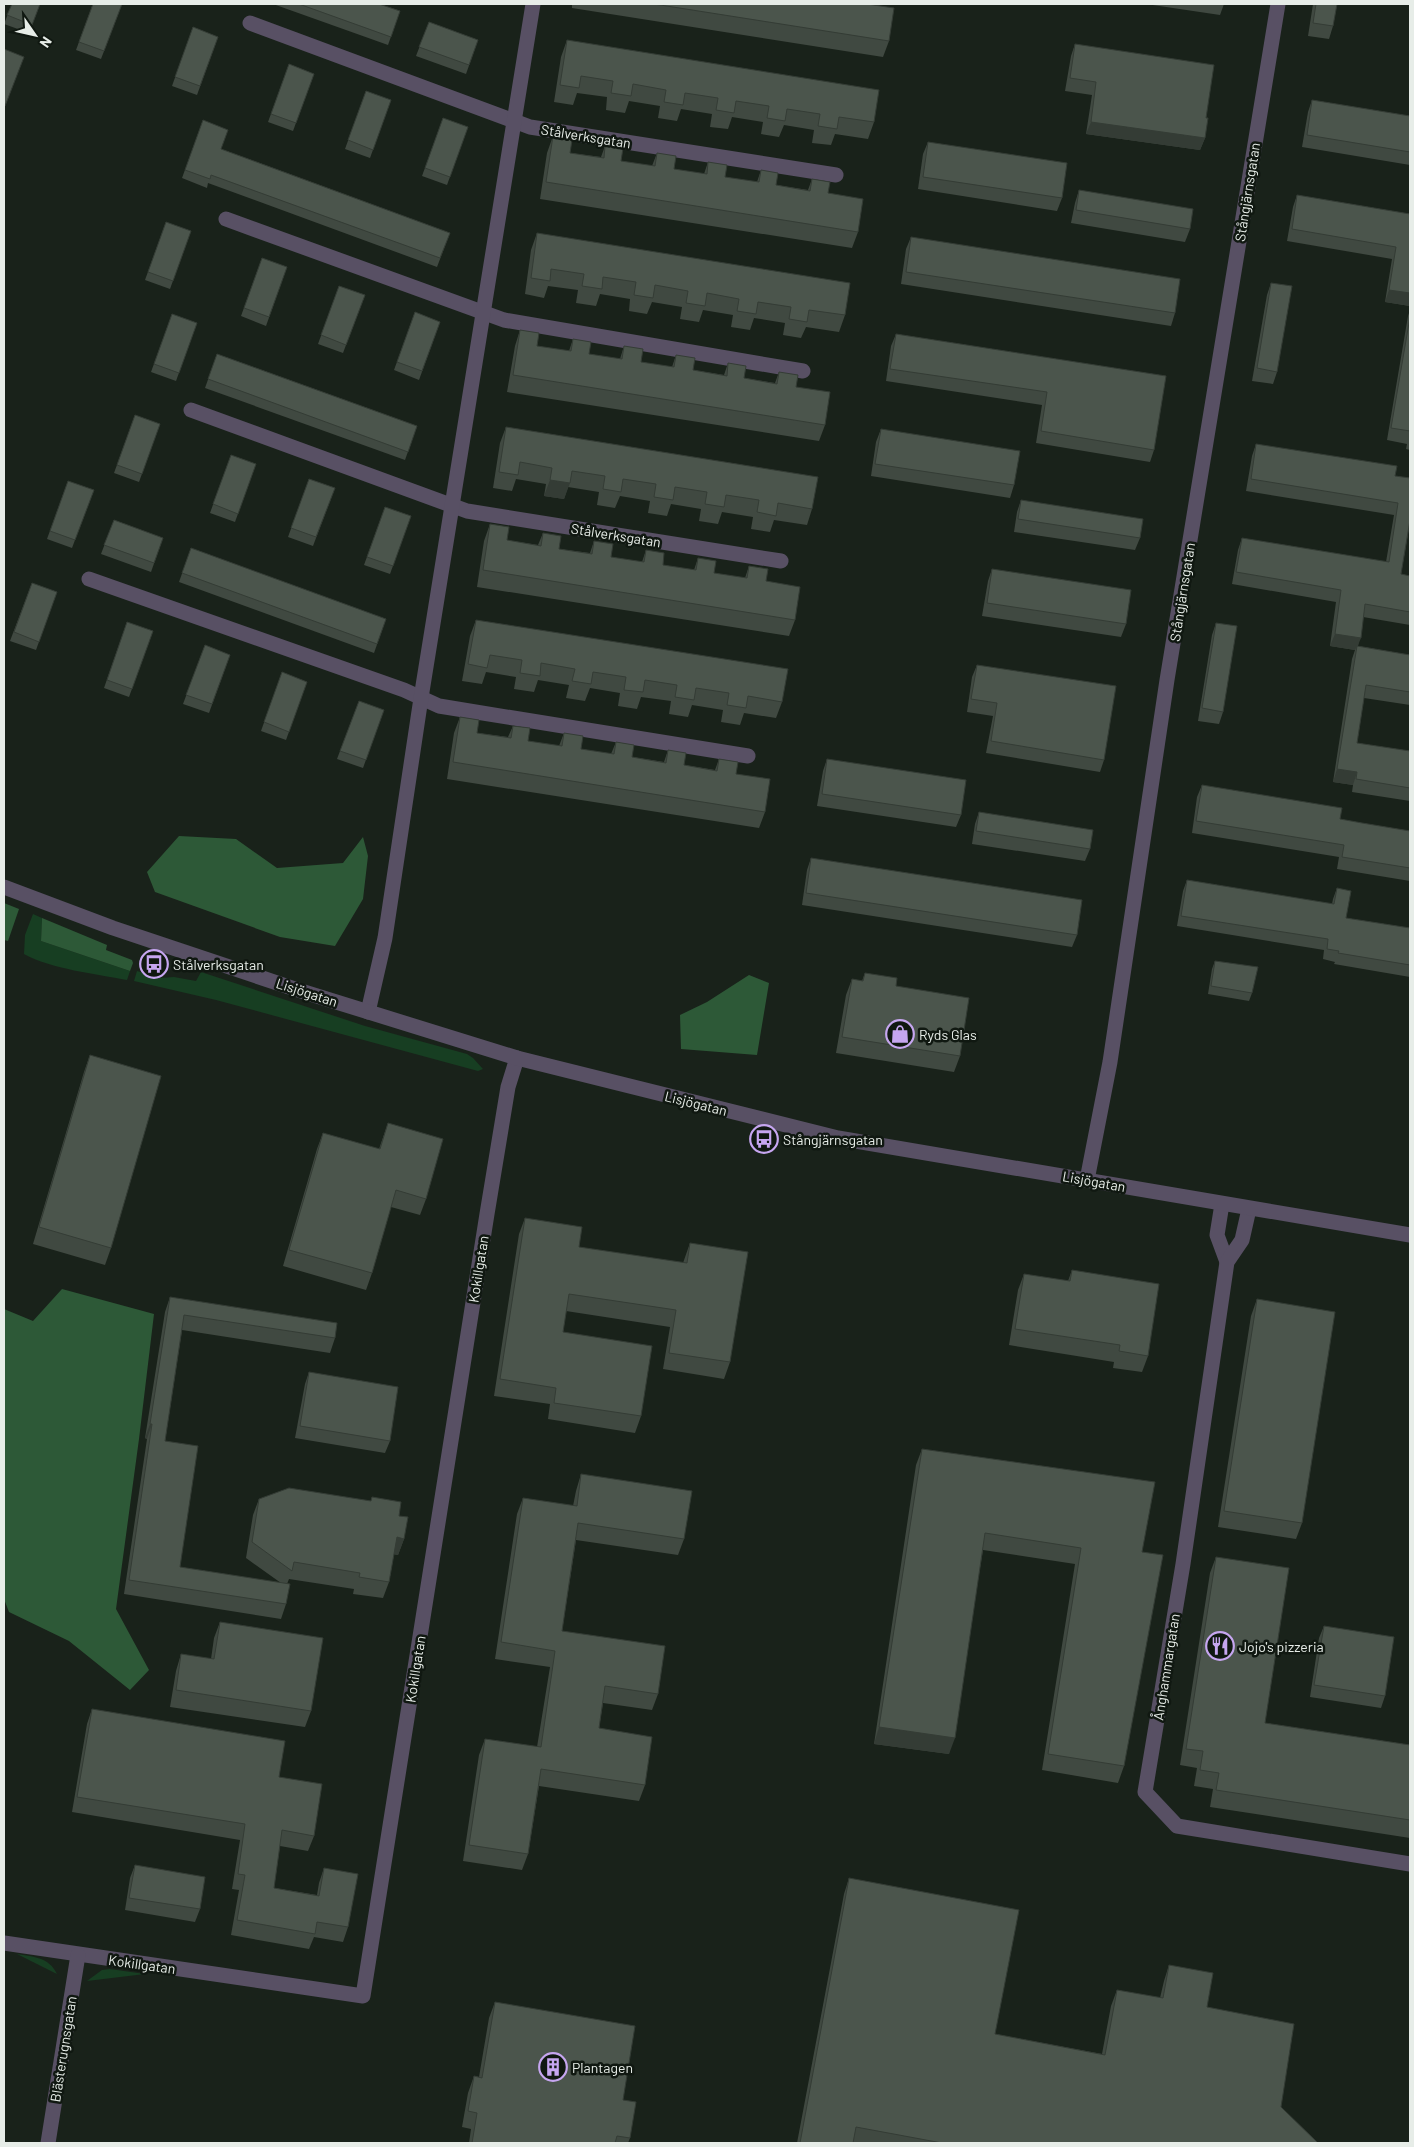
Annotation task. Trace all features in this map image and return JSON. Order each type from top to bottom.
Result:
[{"type":"street","points":[[368,1012],[385,938],[421,698],[533,4]]},
{"type":"street","name":"Stångjärnsgatan","points":[[1088,1180],[1110,1062],[1169,671],[1278,4]]},
{"type":"street","name":"Stålverksgatan","points":[[250,23],[530,127],[836,175]]},
{"type":"street","points":[[226,219],[504,320],[803,371]]},
{"type":"street","name":"Stålverksgatan","points":[[191,410],[470,511],[781,561]]},
{"type":"street","points":[[89,578],[439,706],[748,756]]},
{"type":"street","name":"Lisjögatan","points":[[4,887],[113,928],[368,1012],[516,1058],[838,1138],[1410,1235]]},
{"type":"street","name":"Kokillgatan","points":[[78,1954],[363,1996],[490,1195],[508,1087],[516,1058]]},
{"type":"street","name":"Ånghammargatan","points":[[1222,1204],[1217,1235],[1227,1262]]},
{"type":"street","name":"Ånghammargatan","points":[[1249,1209],[1242,1240],[1227,1262],[1183,1564],[1145,1792],[1177,1826],[1410,1864]]},
{"type":"street","points":[[4,1942],[78,1954]]},
{"type":"street","name":"Blästerugnsgatan","points":[[48,2143],[78,1954]]},
{"type":"green space","points":[[179,836],[236,839],[277,868],[343,863],[363,837],[368,856],[363,899],[335,946],[280,937],[155,892],[147,872]]},
{"type":"green space","points":[[4,903],[19,909],[8,941],[4,940]]},
{"type":"green space","points":[[33,914],[42,918],[41,941],[130,971],[127,980],[47,964],[24,954],[25,935]]},
{"type":"green space","points":[[42,918],[107,945],[106,950],[132,960],[133,963],[130,971],[41,941]]},
{"type":"green space","points":[[137,971],[160,978],[174,977],[196,981],[201,972],[365,1026],[467,1054],[483,1069],[478,1071],[216,1000],[134,981]]},
{"type":"green space","points":[[749,975],[769,983],[757,1055],[681,1049],[680,1015],[707,1002]]},
{"type":"green space","points":[[62,1289],[154,1314],[116,1609],[149,1670],[130,1690],[69,1641],[9,1612],[4,1599],[4,1309],[33,1321]]},
{"type":"green space","points":[[17,1954],[45,1961],[54,1968],[57,1974]]},
{"type":"green space","points":[[110,1969],[145,1974],[87,1981],[102,1970]]},
{"type":"building","points":[[12,4],[40,4],[32,25],[7,15]]},
{"type":"building","points":[[93,4],[122,4],[104,51],[79,42]]},
{"type":"building","points":[[299,4],[379,4],[400,11],[391,37]]},
{"type":"building","points":[[654,4],[867,4],[894,8],[889,41]]},
{"type":"building","points":[[1316,4],[1337,4],[1333,26],[1313,23]]},
{"type":"building","points":[[429,22],[478,40],[469,65],[419,47]]},
{"type":"building","points":[[193,27],[218,37],[200,86],[175,77]]},
{"type":"building","points":[[567,40],[879,90],[874,122],[839,117],[837,129],[818,126],[820,114],[787,109],[785,121],[767,118],[769,106],[736,101],[734,113],[716,110],[718,98],[685,93],[683,105],[664,102],[666,90],[633,84],[631,96],[611,93],[613,81],[581,76],[579,88],[560,85]]},
{"type":"building","points":[[1075,44],[1214,65],[1205,138],[1091,122],[1096,82],[1070,78]]},
{"type":"building","points":[[4,49],[24,57],[5,106],[4,106]]},
{"type":"building","points":[[289,64],[314,74],[296,123],[271,114]]},
{"type":"building","points":[[366,91],[391,100],[373,150],[348,140]]},
{"type":"building","points":[[1312,100],[1410,116],[1410,152],[1307,135]]},
{"type":"building","points":[[443,118],[468,127],[450,177],[425,168]]},
{"type":"building","points":[[203,120],[228,130],[221,149],[450,233],[440,258],[211,175],[210,179],[185,170]]},
{"type":"building","points":[[553,136],[572,140],[570,153],[604,158],[605,146],[623,148],[621,161],[655,166],[657,153],[676,156],[674,169],[707,174],[708,162],[727,165],[725,177],[759,182],[761,170],[778,173],[776,185],[810,191],[812,179],[830,182],[828,193],[863,199],[858,232],[546,182]]},
{"type":"building","points":[[928,142],[1067,163],[1062,198],[923,177]]},
{"type":"building","points":[[1079,190],[1193,209],[1190,229],[1076,210]]},
{"type":"building","points":[[1297,195],[1410,214],[1410,293],[1389,290],[1396,247],[1292,229]]},
{"type":"building","points":[[166,222],[191,231],[173,281],[148,272]]},
{"type":"building","points":[[537,233],[850,283],[845,315],[809,310],[807,322],[789,319],[791,307],[758,302],[756,314],[737,311],[739,299],[707,293],[705,306],[686,303],[688,291],[655,285],[653,298],[634,295],[636,282],[603,277],[602,289],[582,286],[584,274],[551,269],[550,281],[531,278]]},
{"type":"building","points":[[911,237],[1180,279],[1175,313],[906,272]]},
{"type":"building","points":[[262,258],[287,267],[269,317],[244,308]]},
{"type":"building","points":[[1271,283],[1292,286],[1277,372],[1257,368]]},
{"type":"building","points":[[339,286],[365,295],[346,345],[321,335]]},
{"type":"building","points":[[415,312],[440,322],[422,371],[397,362]]},
{"type":"building","points":[[172,314],[197,323],[179,373],[154,364]]},
{"type":"building","points":[[1410,317],[1410,431],[1391,428]]},
{"type":"building","points":[[520,330],[539,333],[537,346],[571,351],[573,339],[591,342],[589,354],[622,359],[624,346],[643,349],[641,362],[674,367],[676,355],[695,358],[693,370],[727,376],[728,363],[746,366],[744,378],[777,384],[779,372],[798,375],[796,387],[830,392],[825,425],[513,375]]},
{"type":"building","points":[[896,334],[1166,376],[1154,450],[1041,431],[1047,392],[890,369]]},
{"type":"building","points":[[217,354],[417,426],[408,452],[208,379]]},
{"type":"building","points":[[135,415],[160,424],[142,474],[117,465]]},
{"type":"building","points":[[506,427],[818,477],[812,509],[778,503],[776,516],[757,512],[759,500],[726,495],[724,507],[705,504],[707,492],[675,487],[673,500],[654,497],[656,484],[623,479],[621,492],[603,489],[605,476],[572,471],[570,483],[550,480],[552,468],[520,462],[518,475],[499,472]]},
{"type":"building","points":[[881,429],[1020,451],[1014,485],[875,464]]},
{"type":"building","points":[[1256,444],[1397,466],[1395,476],[1410,478],[1410,520],[1401,574],[1410,576],[1410,612],[1365,604],[1361,638],[1335,634],[1341,590],[1236,572],[1242,538],[1389,562],[1398,503],[1251,479]]},
{"type":"building","points":[[231,455],[256,464],[238,514],[213,504]]},
{"type":"building","points":[[309,479],[335,488],[316,537],[291,528]]},
{"type":"building","points":[[68,481],[94,490],[75,540],[50,531]]},
{"type":"building","points":[[1021,500],[1143,519],[1140,538],[1018,519]]},
{"type":"building","points":[[385,507],[411,516],[393,566],[367,557]]},
{"type":"building","points":[[114,520],[163,538],[154,563],[104,545]]},
{"type":"building","points":[[490,524],[509,527],[507,540],[541,546],[543,533],[561,536],[559,549],[592,554],[594,541],[613,544],[611,557],[644,562],[646,550],[664,553],[663,565],[696,570],[698,558],[716,561],[714,573],[747,578],[749,566],[768,569],[766,581],[800,587],[795,620],[483,570]]},
{"type":"building","points":[[191,548],[386,619],[377,644],[182,573]]},
{"type":"building","points":[[992,569],[1131,590],[1126,624],[987,603]]},
{"type":"building","points":[[32,583],[57,592],[39,642],[14,632]]},
{"type":"building","points":[[476,620],[788,669],[782,702],[748,696],[746,708],[727,705],[729,693],[696,688],[694,700],[675,697],[677,685],[645,680],[643,692],[624,690],[626,677],[593,672],[591,684],[572,681],[575,669],[541,663],[540,676],[520,673],[522,660],[490,655],[487,668],[468,664]]},
{"type":"building","points":[[127,622],[153,631],[132,689],[107,680]]},
{"type":"building","points":[[1216,623],[1237,626],[1223,712],[1202,708]]},
{"type":"building","points":[[205,645],[230,655],[212,704],[186,695]]},
{"type":"building","points":[[1357,646],[1410,655],[1410,692],[1366,685],[1357,743],[1410,751],[1410,788],[1356,779],[1357,772],[1337,769]]},
{"type":"building","points":[[977,665],[1116,686],[1104,760],[991,741],[997,703],[971,699]]},
{"type":"building","points":[[282,672],[307,682],[289,732],[264,722]]},
{"type":"building","points":[[359,701],[384,710],[366,760],[340,751]]},
{"type":"building","points":[[460,717],[479,720],[477,733],[511,738],[513,726],[530,728],[528,741],[562,746],[564,733],[583,736],[581,749],[614,754],[616,742],[634,745],[632,757],[666,763],[668,750],[686,753],[684,765],[717,771],[719,759],[738,762],[736,774],[770,779],[765,812],[453,762]]},
{"type":"building","points":[[827,759],[966,780],[961,815],[822,794]]},
{"type":"building","points":[[1202,785],[1342,808],[1340,819],[1410,831],[1410,868],[1342,857],[1344,845],[1196,821]]},
{"type":"building","points":[[979,812],[1093,830],[1090,849],[976,831]]},
{"type":"building","points":[[811,858],[1082,900],[1077,935],[806,893]]},
{"type":"building","points":[[1187,880],[1334,904],[1337,888],[1351,891],[1346,918],[1410,928],[1410,965],[1338,953],[1339,951],[1327,949],[1328,939],[1181,916]]},
{"type":"building","points":[[1215,961],[1258,967],[1252,993],[1211,986]]},
{"type":"building","name":"Ryds Glas","points":[[865,973],[897,978],[896,986],[969,998],[960,1056],[842,1037],[852,979],[863,981]]},
{"type":"building","points":[[90,1055],[161,1076],[111,1248],[39,1227]]},
{"type":"building","points":[[388,1123],[443,1139],[426,1199],[396,1190],[372,1273],[289,1250],[323,1133],[380,1149]]},
{"type":"building","points":[[525,1218],[582,1227],[579,1247],[687,1263],[690,1243],[748,1252],[730,1362],[669,1353],[676,1310],[569,1294],[563,1332],[652,1346],[641,1416],[554,1403],[556,1388],[500,1379]]},
{"type":"building","points":[[1072,1270],[1159,1284],[1148,1356],[1119,1351],[1120,1345],[1015,1329],[1024,1274],[1070,1281]]},
{"type":"building","points":[[170,1297],[337,1323],[335,1338],[184,1315],[165,1441],[198,1446],[180,1567],[290,1584],[286,1604],[129,1580],[152,1424],[150,1424]]},
{"type":"building","points":[[1257,1299],[1335,1312],[1302,1523],[1224,1511]]},
{"type":"building","points":[[309,1372],[398,1387],[390,1441],[300,1426]]},
{"type":"building","points":[[922,1449],[1155,1482],[1142,1552],[1163,1555],[1124,1766],[1048,1754],[1081,1548],[985,1533],[955,1738],[879,1727]]},
{"type":"building","points":[[581,1474],[692,1491],[684,1539],[578,1523],[562,1631],[665,1646],[658,1694],[605,1686],[599,1728],[652,1737],[645,1785],[541,1769],[528,1854],[469,1845],[485,1739],[541,1747],[555,1651],[501,1642],[523,1498],[577,1506]]},
{"type":"building","points":[[289,1488],[371,1501],[372,1497],[401,1502],[399,1516],[408,1517],[404,1539],[397,1537],[389,1582],[359,1577],[360,1573],[294,1562],[292,1571],[252,1542],[259,1499]]},
{"type":"building","points":[[1216,1557],[1289,1568],[1265,1723],[1410,1745],[1410,1820],[1216,1790],[1219,1773],[1200,1770],[1203,1751],[1186,1749]]},
{"type":"building","points":[[220,1622],[323,1638],[311,1711],[176,1690],[181,1654],[214,1659]]},
{"type":"building","points":[[1324,1626],[1394,1637],[1385,1696],[1314,1685]]},
{"type":"building","points":[[92,1709],[285,1741],[279,1777],[322,1784],[314,1836],[282,1830],[274,1888],[319,1896],[324,1868],[358,1874],[348,1927],[317,1922],[315,1934],[237,1920],[245,1875],[238,1874],[245,1824],[77,1797]]},
{"type":"building","points":[[135,1865],[205,1877],[200,1909],[129,1898]]},
{"type":"building","points":[[849,1878],[1019,1910],[995,2034],[1105,2055],[1117,1990],[1163,1998],[1169,1965],[1213,1973],[1207,2007],[1294,2024],[1281,2107],[1317,2143],[942,2143],[856,2127],[853,2143],[800,2143]]},
{"type":"building","name":"Plantagen","points":[[495,2002],[635,2026],[623,2100],[636,2102],[630,2138],[617,2136],[615,2143],[472,2143],[477,2113],[468,2111],[474,2076],[482,2078]]},
{"type":"place","name":"Stålverksgatan","points":[[154,964]]},
{"type":"place","name":"Ryds Glas","points":[[900,1034]]},
{"type":"place","name":"Stångjärnsgatan","points":[[764,1139]]},
{"type":"place","name":"Jojo's pizzeria","points":[[1220,1646]]},
{"type":"place","name":"Plantagen","points":[[553,2067]]}]
